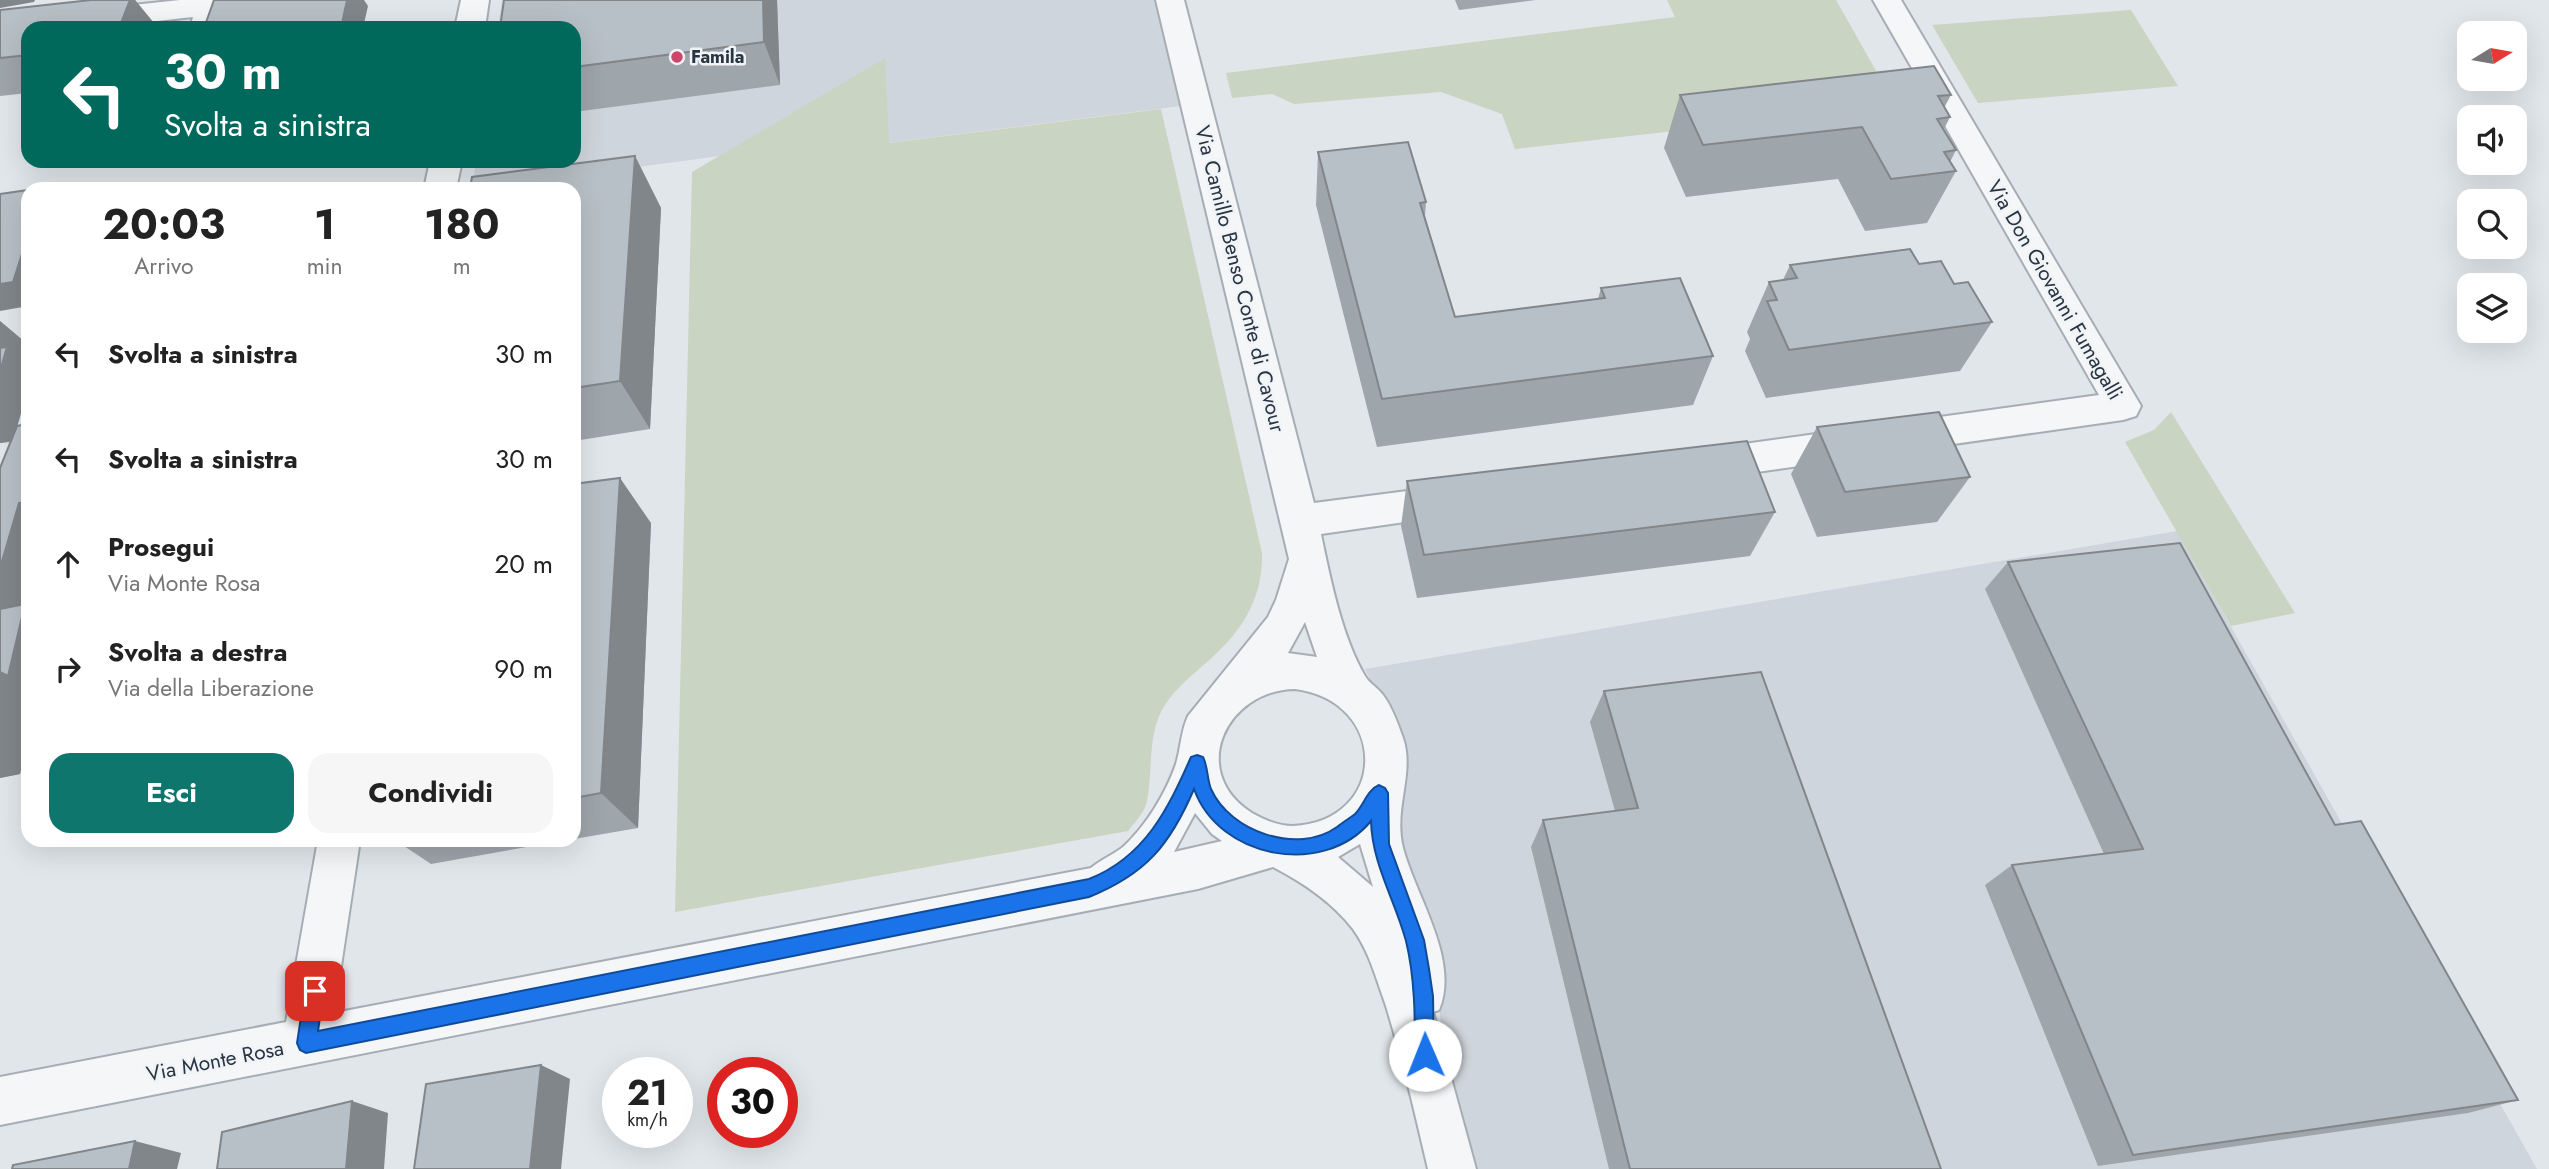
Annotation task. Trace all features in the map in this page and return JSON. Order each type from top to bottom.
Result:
[{"type":"street","points":[[471,21],[475,0]]},
{"type":"street","name":"Via Camillo Benso Conte di Cavour","points":[[1170,0],[1300,521],[1307,559],[1334,655],[1351,690]]},
{"type":"street","name":"Via Don Giovanni Fumagalli","points":[[1670,470],[2123,407],[1887,0]]},
{"type":"street","points":[[108,21],[217,13]]},
{"type":"street","points":[[0,29],[21,27]]},
{"type":"street","points":[[1300,521],[1492,494]]},
{"type":"street","name":"Via Camillo Benso Conte di Cavour","points":[[1236,688],[1269,650],[1287,624],[1300,589],[1307,559]]},
{"type":"street","points":[[1294,671],[1323,677],[1351,690],[1371,711],[1383,737],[1387,765],[1379,793],[1363,818],[1338,837],[1307,846],[1275,846],[1208,866],[1089,888],[1113,878],[1147,852],[1174,814],[1197,762],[1201,734],[1214,708],[1236,688],[1263,675],[1294,671]]},
{"type":"street","points":[[1197,762],[1203,791],[1220,817],[1245,836],[1315,864],[1370,916],[1390,954],[1425,1055],[1452,1169]]},
{"type":"street","points":[[1379,793],[1380,844],[1415,940],[1424,996],[1425,1055]]},
{"type":"street","points":[[306,1043],[338,847]]},
{"type":"street","name":"Via Monte Rosa","points":[[0,1101],[1089,888]]},
{"type":"shaded area","points":[[502,0],[1164,0],[1189,105],[888,143],[884,59],[720,156],[525,182],[473,182],[475,168],[581,168],[581,21],[499,21]]},
{"type":"shaded area","points":[[2177,531],[2537,1169],[1470,1169],[1443,1047],[1437,983],[1397,844],[1401,742],[1365,669]]},
{"type":"green space","points":[[1667,0],[1836,0],[1896,106],[1515,149],[1502,114],[1441,92],[1294,104],[1272,94],[1232,98],[1226,73],[1675,17]]},
{"type":"green space","points":[[2131,10],[2178,86],[1978,103],[1932,25]]},
{"type":"green space","points":[[885,58],[889,143],[1161,109],[1262,553],[1259,586],[1254,601],[1230,640],[1179,688],[1159,716],[1153,741],[1146,805],[1128,831],[675,912],[692,172]]},
{"type":"green space","points":[[2171,412],[2296,613],[2231,626],[2125,442],[2154,430]]},
{"type":"building","points":[[91,0],[130,0],[122,21],[21,21],[21,56],[0,58],[0,10]]},
{"type":"building","points":[[214,0],[347,0],[342,21],[206,21]]},
{"type":"building","points":[[504,0],[763,0],[764,42],[581,66],[581,21],[501,21]]},
{"type":"building","points":[[1934,66],[1951,95],[1938,96],[1950,117],[1937,119],[1956,150],[1944,152],[1956,171],[1891,179],[1862,127],[1703,145],[1680,95]]},
{"type":"building","points":[[1408,142],[1426,202],[1420,203],[1455,317],[1605,298],[1601,288],[1680,278],[1713,356],[1382,399],[1318,152]]},
{"type":"building","points":[[635,156],[620,381],[581,387],[581,182],[471,182],[472,177],[542,168],[581,168],[581,163]]},
{"type":"building","points":[[21,191],[21,257],[13,282],[0,284],[0,194]]},
{"type":"building","points":[[1910,249],[1919,264],[1941,261],[1954,284],[1968,282],[1992,322],[1789,350],[1767,301],[1777,300],[1769,282],[1797,278],[1790,265]]},
{"type":"building","points":[[7,347],[0,371],[0,348]]},
{"type":"building","points":[[1939,412],[1970,477],[1845,492],[1817,427]]},
{"type":"building","points":[[21,425],[21,503],[0,568],[0,468],[17,426]]},
{"type":"building","points":[[1747,441],[1775,512],[1424,555],[1407,481]]},
{"type":"building","points":[[620,478],[601,793],[581,797],[581,483]]},
{"type":"building","points":[[2180,543],[2335,825],[2361,821],[2518,1100],[2133,1155],[2012,865],[2143,849],[2008,562]]},
{"type":"building","points":[[21,605],[21,621],[8,676],[0,672],[0,609]]},
{"type":"building","points":[[1761,672],[1941,1169],[1630,1169],[1543,820],[1638,808],[1604,691]]},
{"type":"building","points":[[541,1065],[530,1169],[414,1169],[426,1084]]},
{"type":"building","points":[[352,1101],[346,1169],[217,1169],[222,1132]]},
{"type":"building","points":[[135,1141],[129,1169],[12,1169],[13,1165]]},
{"type":"place","name":"Famila","points":[[677,57]]},
{"type":"route","points":[[315,991],[306,1043],[1089,888],[1113,878],[1147,852],[1164,831],[1178,806],[1197,762],[1203,791],[1220,817],[1245,836],[1275,846],[1307,846],[1338,837],[1363,818],[1379,793],[1380,844],[1415,940],[1424,996],[1425,1055]]}]
